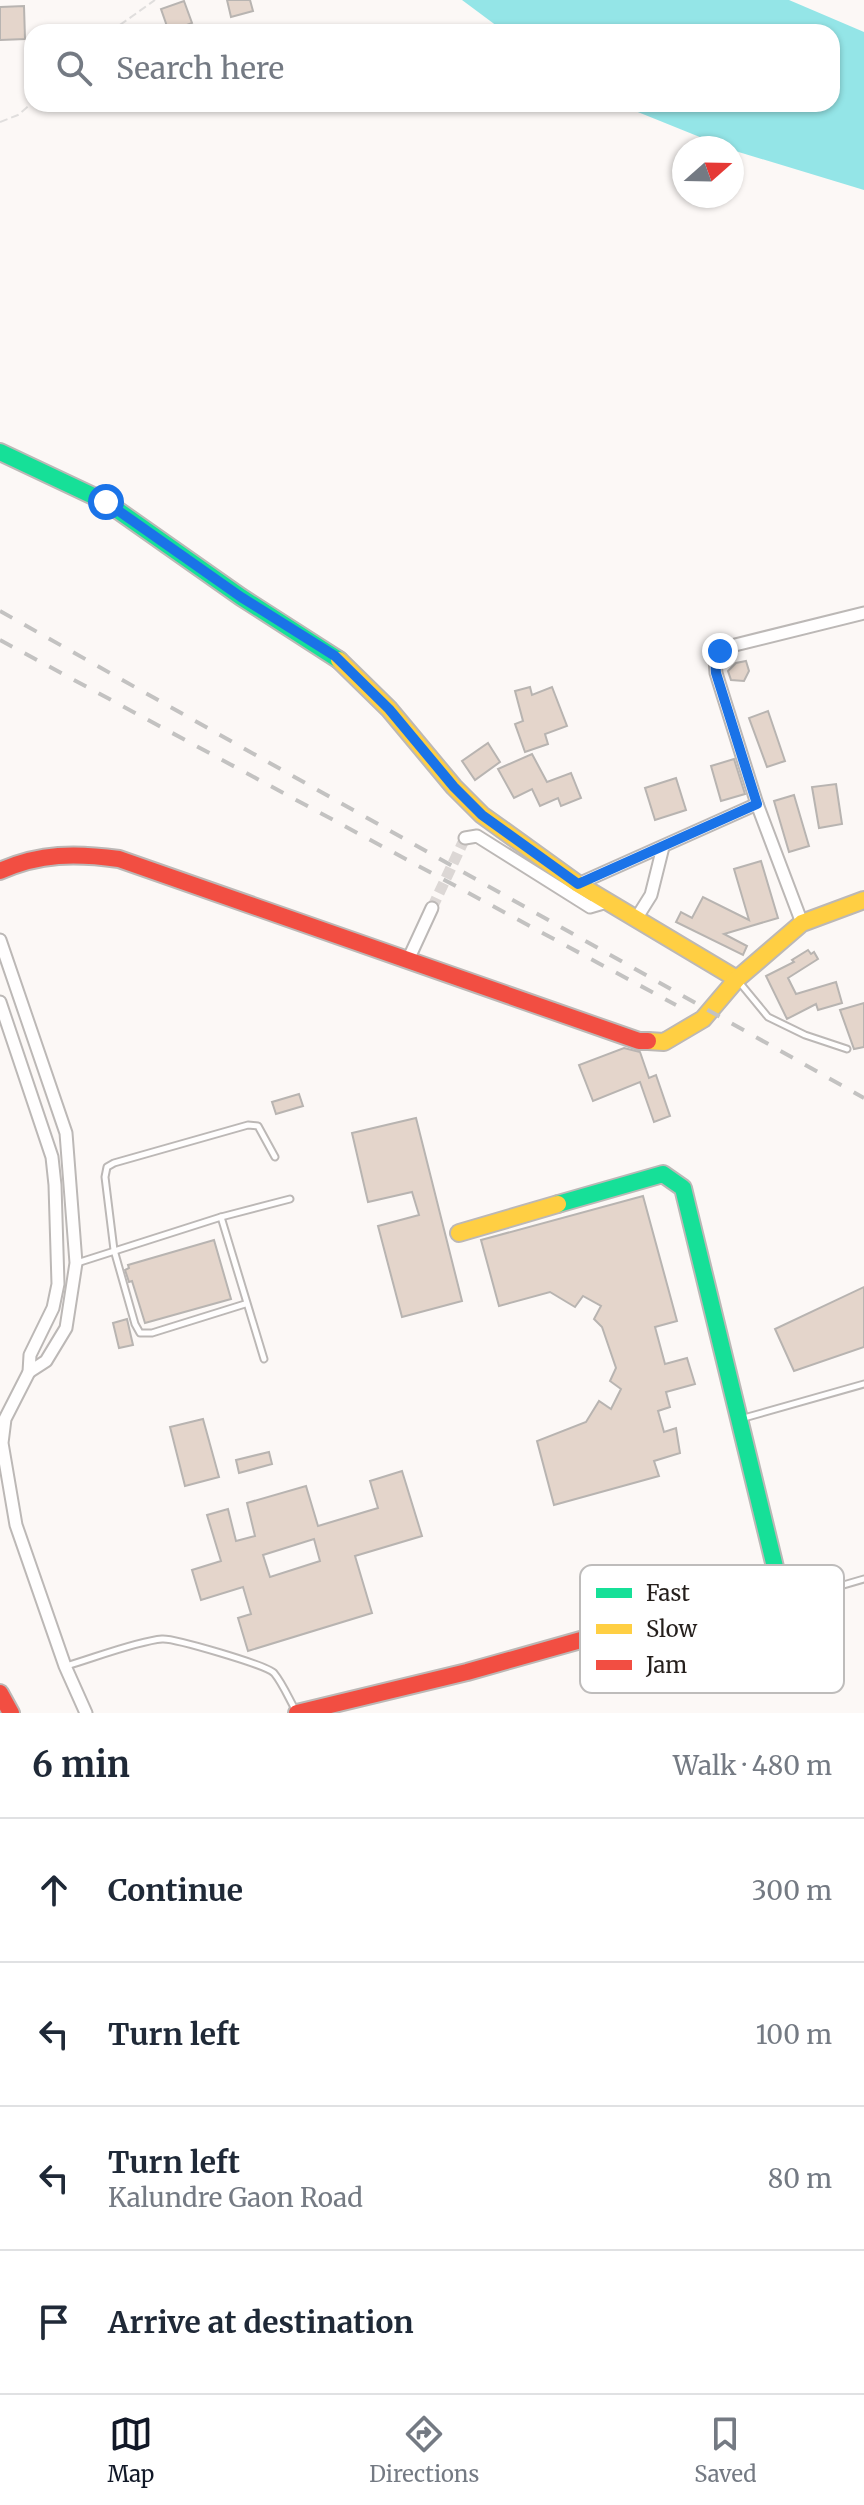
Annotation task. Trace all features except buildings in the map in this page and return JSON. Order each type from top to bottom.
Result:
[{"type":"street","points":[[0,452],[106,502],[241,597],[335,656],[389,709],[454,787],[482,815],[578,884],[737,979]]},
{"type":"street","points":[[802,923],[757,804],[716,673],[715,658],[720,651],[735,645],[864,613]]},
{"type":"street","points":[[578,884],[757,804]]},
{"type":"street","points":[[465,838],[477,836],[590,907],[607,902]]},
{"type":"street","points":[[636,919],[651,895],[663,847]]},
{"type":"street","points":[[0,871],[27,859],[60,852],[119,859],[639,1041],[664,1042],[703,1019],[737,979],[802,923],[864,900]]},
{"type":"street","points":[[408,960],[432,908]]},
{"type":"street","points":[[0,940],[66,1133],[76,1263],[66,1328],[46,1361],[29,1372]]},
{"type":"street","points":[[0,1002],[45,1132],[55,1185],[58,1284],[53,1308],[30,1355],[29,1372],[5,1419],[2,1443],[16,1525],[65,1666],[86,1713]]},
{"type":"street","points":[[459,1233],[663,1174],[683,1188],[775,1565]]},
{"type":"street","points":[[297,1713],[467,1672],[580,1640]]},
{"type":"street","points":[[0,1693],[11,1713]]},
{"type":"lane","points":[[737,979],[768,1017],[805,1035],[847,1049]]},
{"type":"lane","points":[[245,1304],[152,1333],[140,1333],[114,1250],[105,1177],[107,1167],[248,1125],[258,1126],[275,1157]]},
{"type":"lane","points":[[76,1263],[221,1217],[290,1199]]},
{"type":"lane","points":[[221,1217],[264,1359]]},
{"type":"lane","points":[[739,1419],[864,1384]]},
{"type":"lane","points":[[844,1585],[864,1579]]},
{"type":"lane","points":[[65,1666],[160,1639],[179,1640],[272,1671],[297,1713]]},
{"type":"path","points":[[121,24],[155,0]]},
{"type":"path","points":[[0,122],[24,110]]},
{"type":"water","points":[[462,0],[789,0],[864,32],[864,190],[744,154],[744,136],[697,136],[638,112],[840,112],[840,24],[494,24]]},
{"type":"tunnel","points":[[432,908],[465,838]]},
{"type":"railway","points":[[0,611],[864,1098]]},
{"type":"railway","points":[[0,640],[676,1005]]},
{"type":"traffic: fast","points":[[0,452],[106,502],[241,597],[339,660]]},
{"type":"traffic: fast","points":[[558,1204],[663,1174],[683,1188],[775,1565]]},
{"type":"traffic: slow","points":[[339,660],[389,709],[454,787],[482,815],[578,884],[737,979]]},
{"type":"traffic: slow","points":[[648,1041],[664,1042],[703,1019],[737,979],[802,923],[864,900]]},
{"type":"traffic: slow","points":[[459,1233],[558,1204]]},
{"type":"traffic: jam","points":[[0,871],[29,861],[58,856],[119,859],[639,1041],[648,1041]]},
{"type":"traffic: jam","points":[[297,1713],[467,1672],[580,1640]]},
{"type":"traffic: jam","points":[[0,1693],[11,1713]]},
{"type":"route","points":[[106,502],[241,597],[335,656],[389,709],[454,787],[482,815],[578,884],[757,804],[716,673],[715,658],[720,651]]}]
